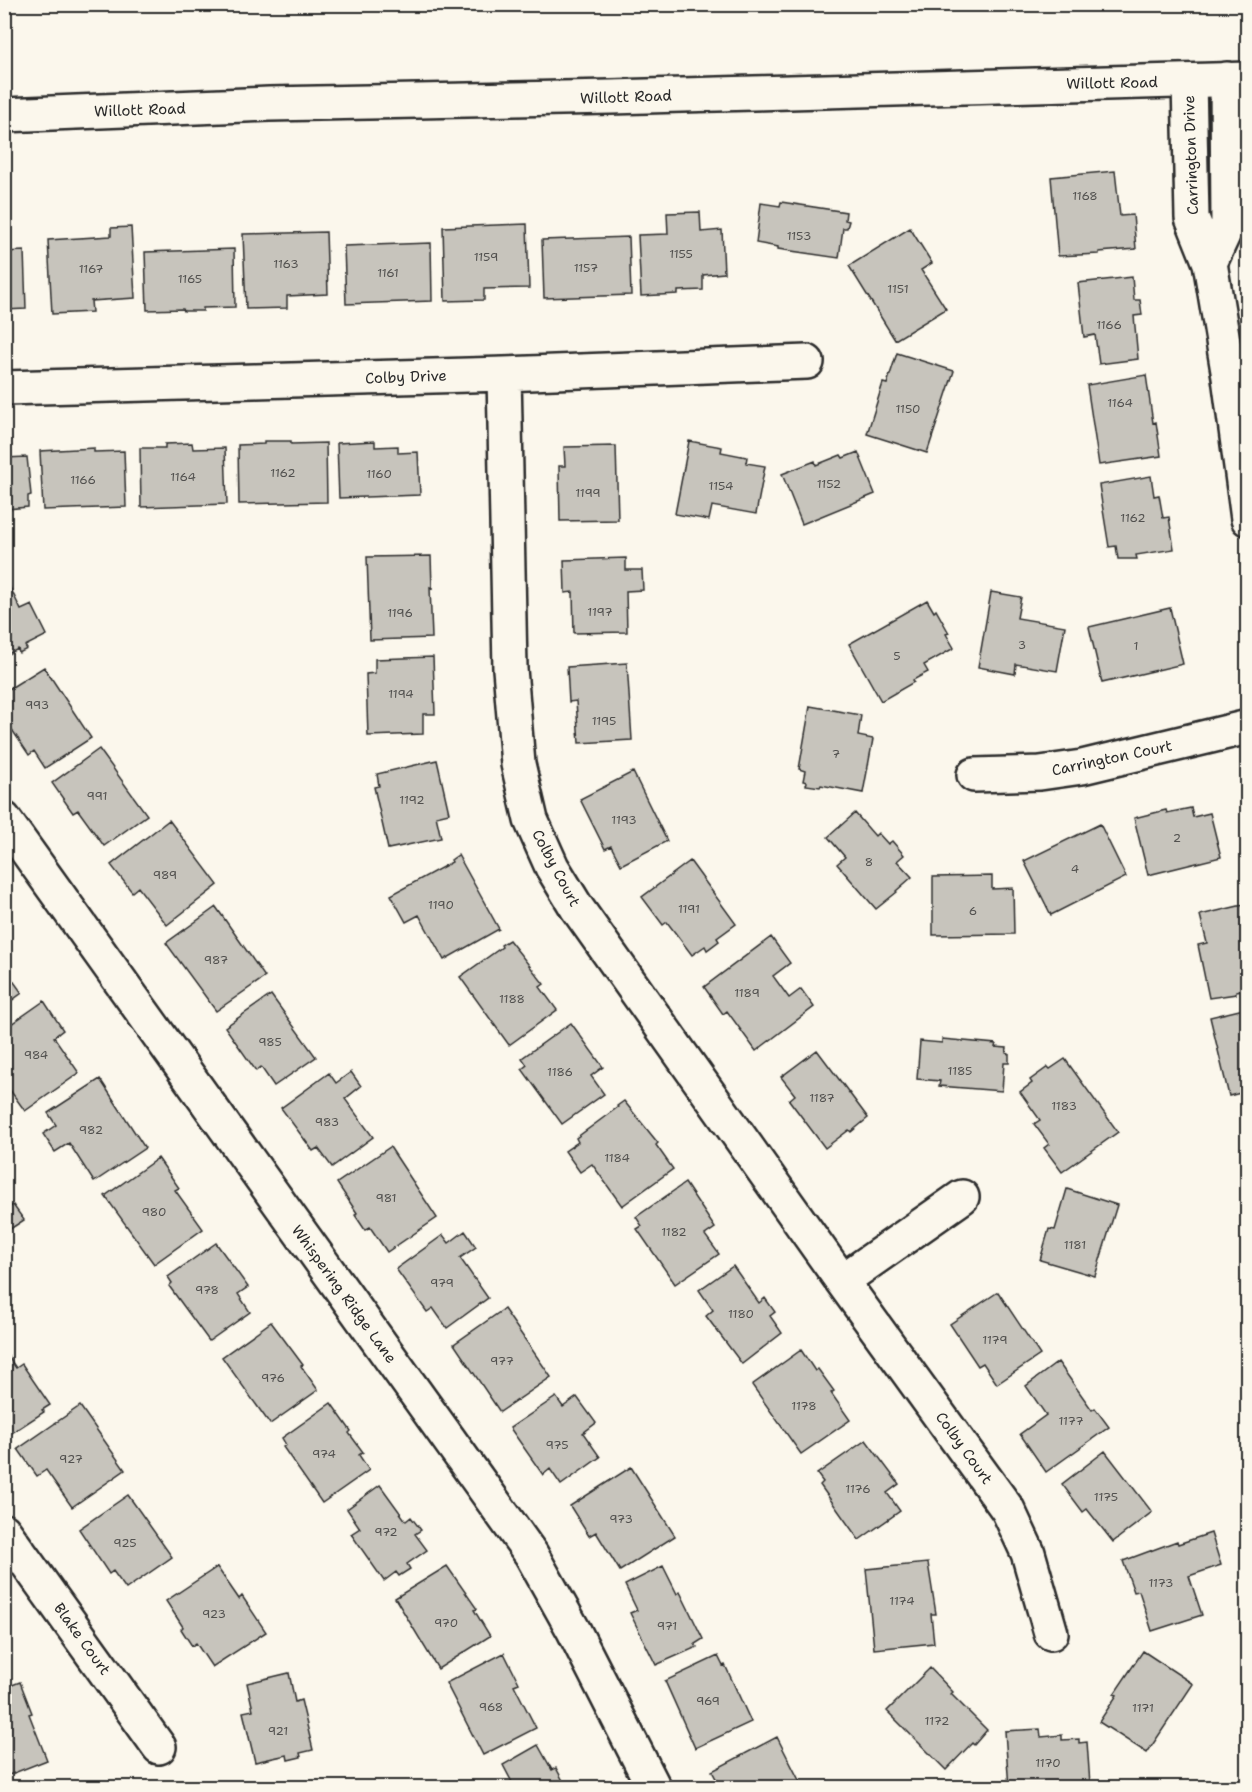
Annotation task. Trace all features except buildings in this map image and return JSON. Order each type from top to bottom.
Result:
[{"type":"street","name":"Willott Road","points":[[4,115],[270,104],[611,98],[1238,79]]},
{"type":"street","points":[[1210,263],[1228,224],[1238,79]]},
{"type":"street","name":"Carrington Drive","points":[[1189,81],[1192,218],[1210,263],[1229,376],[1248,519]]},
{"type":"street","name":"Colby Drive","points":[[4,388],[504,374],[807,362]]},
{"type":"street","name":"Colby Court","points":[[504,374],[510,669],[518,764],[531,820],[552,867],[577,908],[1008,1510],[1028,1553],[1051,1633]]},
{"type":"street","name":"Carrington Court","points":[[974,775],[1040,773],[1082,767],[1248,727]]},
{"type":"street","name":"Whispering Ridge Lane","points":[[4,819],[531,1554],[574,1631],[654,1788]]},
{"type":"street","points":[[842,1281],[962,1197]]},
{"type":"street","name":"Blake Court","points":[[4,1530],[159,1747]]}]
